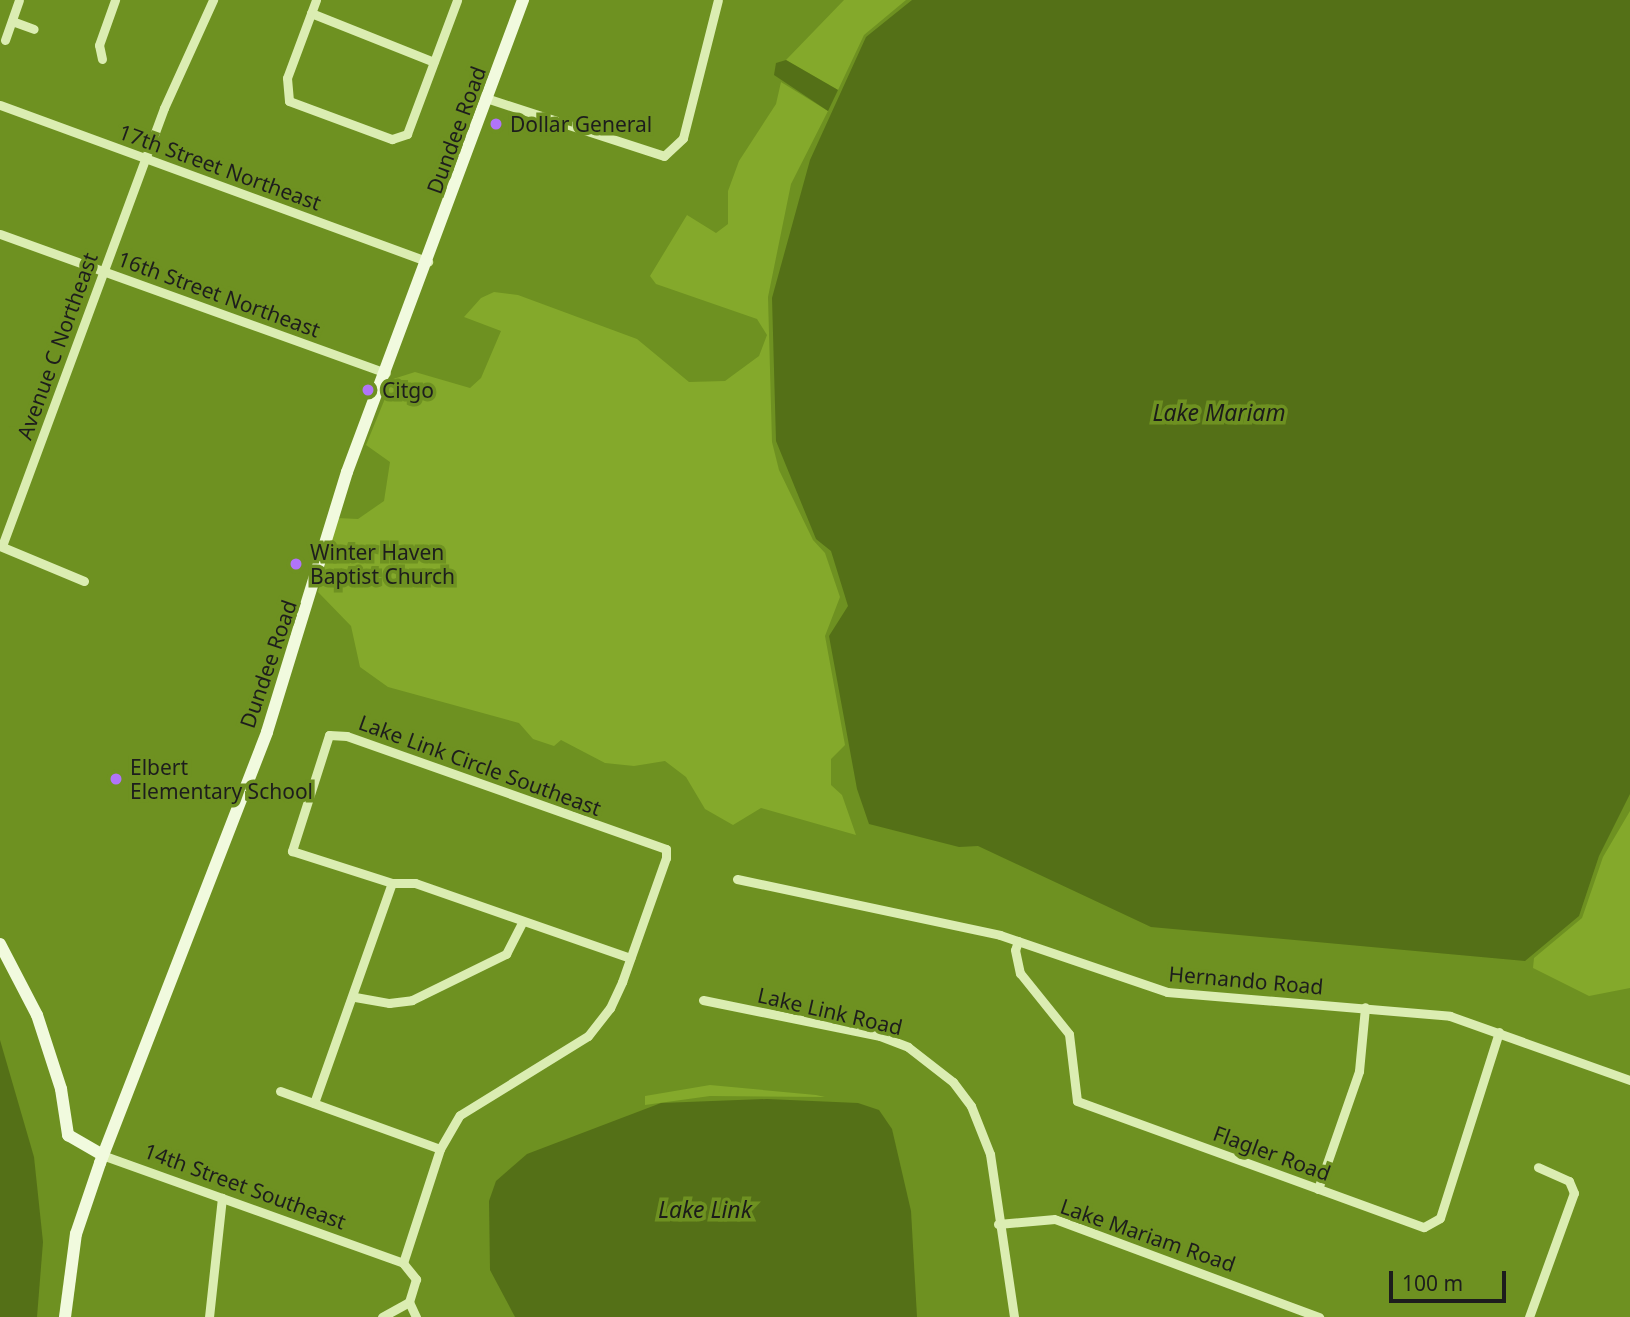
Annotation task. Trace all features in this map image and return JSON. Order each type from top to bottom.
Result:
[{"type":"main road","name":"Dundee Road","points":[[65,1317],[81,1219],[103,1155],[267,732],[347,472],[489,99],[523,0]]},
{"type":"main road","name":"14th Street Southeast","points":[[0,944],[37,1015],[61,1089],[74,1143],[103,1155]]},
{"type":"street","points":[[5,40],[19,0]]},
{"type":"street","points":[[102,59],[99,44],[115,0]]},
{"type":"street","name":"Avenue C Northeast","points":[[1,546],[146,159],[213,0]]},
{"type":"street","points":[[316,0],[287,79],[289,101],[300,108],[401,139],[457,0]]},
{"type":"street","points":[[489,99],[650,155],[670,152],[683,138],[718,0]]},
{"type":"street","points":[[311,13],[434,62]]},
{"type":"street","points":[[12,21],[34,29]]},
{"type":"street","name":"17th Street Northeast","points":[[0,105],[428,262]]},
{"type":"street","name":"16th Street Northeast","points":[[0,234],[386,373]]},
{"type":"street","points":[[1,546],[84,581]]},
{"type":"street","name":"Lake Link Circle Southeast","points":[[392,883],[292,851],[329,735],[347,736],[666,849],[630,958]]},
{"type":"street","name":"Hernando Road","points":[[737,879],[1018,941],[1167,992],[1438,1014],[1499,1032],[1630,1080]]},
{"type":"street","points":[[314,1103],[355,997],[392,883],[415,883],[630,958],[610,1008],[588,1036],[475,1101],[440,1149],[403,1263],[415,1279],[409,1302],[416,1317]]},
{"type":"street","points":[[355,997],[389,1003],[412,1000],[506,954],[522,922]]},
{"type":"street","name":"Flagler Road","points":[[1018,941],[1015,950],[1020,973],[1069,1034],[1077,1101],[1424,1227],[1437,1222],[1469,1138],[1483,1072],[1499,1032]]},
{"type":"street","name":"Lake Link Road","points":[[704,1000],[880,1037],[932,1062],[953,1082],[981,1126],[998,1223]]},
{"type":"street","points":[[1318,1189],[1359,1071],[1365,1007]]},
{"type":"street","points":[[280,1091],[440,1149]]},
{"type":"street","name":"14th Street Southeast","points":[[103,1155],[403,1263]]},
{"type":"street","points":[[1529,1317],[1574,1193],[1569,1181],[1538,1167]]},
{"type":"street","points":[[209,1317],[222,1198]]},
{"type":"street","name":"Lake Mariam Road","points":[[998,1223],[1055,1219],[1295,1313],[1319,1317]]},
{"type":"street","points":[[998,1223],[1009,1304],[1014,1317]]},
{"type":"street","points":[[382,1317],[409,1302]]},
{"type":"shaded area","points":[[844,0],[906,0],[864,35],[838,90],[786,60]]},
{"type":"shaded area","points":[[781,82],[828,111],[791,184],[768,297],[772,442],[779,470],[813,540],[825,553],[840,597],[825,636],[845,745],[831,759],[831,785],[842,795],[856,835],[761,808],[733,825],[705,809],[686,777],[665,761],[634,766],[605,763],[561,740],[554,746],[533,739],[519,723],[388,687],[360,667],[351,626],[318,592],[337,518],[358,519],[384,501],[390,462],[366,445],[393,379],[415,372],[470,388],[481,378],[501,331],[464,317],[481,298],[494,292],[518,295],[637,339],[689,382],[725,381],[759,356],[767,335],[757,319],[656,284],[650,276],[687,215],[716,233],[728,224],[728,191],[739,161],[776,104]]},
{"type":"shaded area","points":[[1630,811],[1630,988],[1589,996],[1533,968],[1534,958],[1582,918],[1603,857]]},
{"type":"shaded area","points":[[710,1085],[825,1097],[710,1096],[645,1105],[645,1096]]},
{"type":"water","name":"Lake Mariam","points":[[912,0],[1630,0],[1630,794],[1599,856],[1579,916],[1525,961],[1151,927],[978,846],[959,847],[869,824],[857,789],[829,636],[848,606],[831,551],[816,539],[776,441],[772,298],[810,160],[866,37]]},
{"type":"water","points":[[786,60],[838,90],[828,111],[774,75],[776,63]]},
{"type":"water","points":[[0,1040],[34,1157],[43,1242],[37,1317],[0,1317]]},
{"type":"water","name":"Lake Link","points":[[767,1099],[858,1103],[879,1110],[892,1129],[911,1211],[917,1317],[515,1317],[490,1270],[489,1201],[496,1181],[527,1154],[661,1103]]},
{"type":"place","name":"Dollar General","points":[[496,124]]},
{"type":"place","name":"Citgo","points":[[368,390]]},
{"type":"place","name":"Winter Haven Baptist Church","points":[[296,564]]},
{"type":"place","name":"Elbert Elementary School","points":[[116,779]]}]
